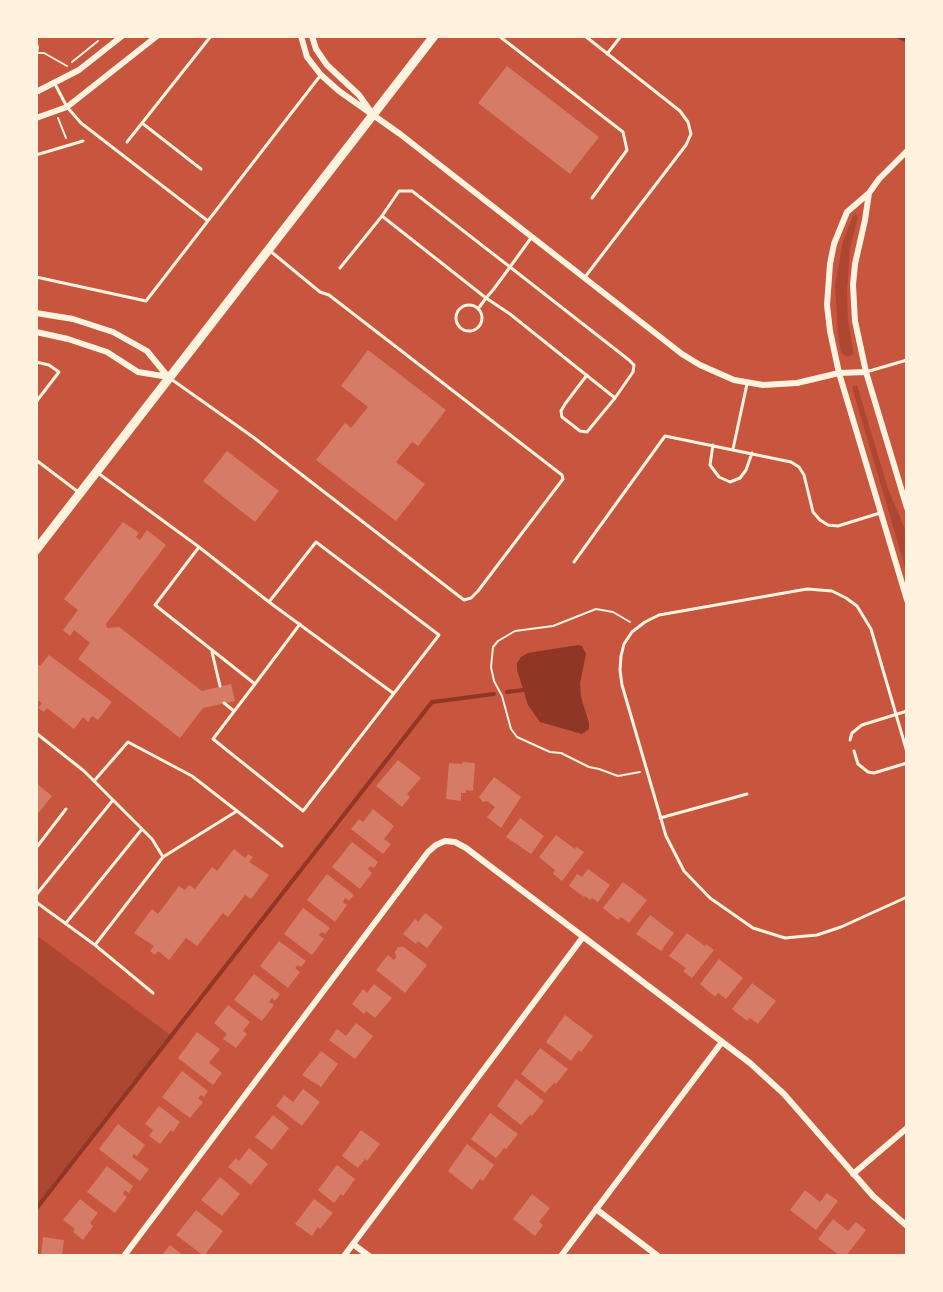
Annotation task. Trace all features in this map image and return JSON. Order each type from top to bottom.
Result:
[{"type":"main road","points":[[36,550],[434,36]]},
{"type":"street","points":[[36,92],[79,70],[122,36]]},
{"type":"street","points":[[36,118],[67,107],[157,36]]},
{"type":"street","points":[[301,36],[307,57],[321,75],[682,354],[720,375],[747,384],[777,386],[839,373],[866,372]]},
{"type":"street","points":[[312,36],[316,50],[327,65],[374,114]]},
{"type":"street","points":[[907,152],[879,179],[869,193],[847,212],[830,264],[827,305],[839,373],[907,600]]},
{"type":"street","points":[[869,193],[853,285],[855,321],[866,372],[907,507]]},
{"type":"street","points":[[36,313],[42,312],[73,319],[113,332],[147,351],[169,378]]},
{"type":"street","points":[[36,332],[68,339],[107,352],[138,372],[169,378]]},
{"type":"street","points":[[124,1256],[428,852],[436,845],[446,841],[455,842],[466,848],[767,1077],[873,1196],[907,1226]]},
{"type":"street","points":[[344,1256],[583,937]]},
{"type":"street","points":[[561,1256],[722,1042]]},
{"type":"street","points":[[853,1174],[907,1128]]},
{"type":"street","points":[[596,1209],[658,1256]]},
{"type":"street","points":[[353,1244],[369,1256]]},
{"type":"lane","points":[[127,142],[211,36]]},
{"type":"lane","points":[[499,36],[623,132],[627,150],[592,198]]},
{"type":"lane","points":[[585,36],[680,111],[688,122],[691,134],[686,145],[585,278]]},
{"type":"lane","points":[[607,54],[621,36]]},
{"type":"lane","points":[[36,277],[146,301],[321,75]]},
{"type":"lane","points":[[55,84],[67,107],[81,123],[208,221]]},
{"type":"lane","points":[[142,123],[201,169]]},
{"type":"lane","points":[[36,155],[83,141]]},
{"type":"lane","points":[[340,268],[399,192],[412,191],[634,365],[633,372],[615,398],[587,432],[580,431],[562,417],[561,411],[587,375]]},
{"type":"lane","points":[[382,216],[615,398]]},
{"type":"lane","points":[[478,309],[532,237]]},
{"type":"lane","points":[[169,378],[254,437],[464,600],[471,598],[478,591],[563,479],[562,475],[268,250]]},
{"type":"lane","points":[[469,305],[478,309],[482,319],[478,327],[470,331],[459,326],[456,318],[461,308],[469,305]]},
{"type":"lane","points":[[866,372],[907,360]]},
{"type":"lane","points":[[36,362],[49,365],[59,372],[36,402]]},
{"type":"lane","points":[[733,449],[747,384]]},
{"type":"lane","points":[[574,562],[665,436],[752,453],[799,466],[804,475],[813,512],[828,525],[838,526],[881,512]]},
{"type":"lane","points":[[713,445],[710,465],[719,477],[730,482],[740,478],[747,470],[752,453]]},
{"type":"lane","points":[[36,460],[80,493]]},
{"type":"lane","points":[[96,472],[394,694]]},
{"type":"lane","points":[[269,602],[316,542],[439,635],[303,811],[213,739],[300,624]]},
{"type":"lane","points":[[199,547],[155,605],[255,684]]},
{"type":"lane","points":[[907,752],[871,629],[857,606],[832,591],[807,589],[659,615],[632,632],[624,644],[620,670],[622,685],[666,836],[684,871],[710,898],[753,928],[785,938],[817,935],[842,927],[907,897]]},
{"type":"lane","points":[[212,651],[220,687]]},
{"type":"lane","points":[[224,704],[234,711]]},
{"type":"lane","points":[[850,740],[852,733],[862,725],[907,711]]},
{"type":"lane","points":[[36,734],[94,781],[152,839],[163,857]]},
{"type":"lane","points":[[94,781],[128,742],[192,776],[282,846]]},
{"type":"lane","points":[[854,752],[858,764],[868,772],[874,773],[907,763]]},
{"type":"lane","points":[[660,818],[747,794]]},
{"type":"lane","points":[[36,895],[113,800]]},
{"type":"lane","points":[[36,848],[66,809]]},
{"type":"lane","points":[[95,945],[163,857],[237,811]]},
{"type":"lane","points":[[66,924],[142,829]]},
{"type":"lane","points":[[36,902],[95,945],[153,993]]},
{"type":"path","points":[[62,70],[105,36]]},
{"type":"path","points":[[36,40],[38,53],[36,60]]},
{"type":"path","points":[[38,53],[44,53],[67,66]]},
{"type":"path","points":[[631,622],[613,612],[596,609],[553,626],[515,631],[498,641],[493,647],[491,667],[511,729],[517,737],[549,752],[561,753],[589,767],[618,776],[640,772]]},
{"type":"shaded area","points":[[856,214],[858,217],[850,248],[847,291],[848,321],[853,354],[847,357],[841,353],[838,335],[835,285],[843,241],[853,216]]},
{"type":"shaded area","points":[[857,385],[888,489],[907,534],[907,574],[852,387]]},
{"type":"shaded area","points":[[582,646],[586,654],[580,683],[589,729],[582,734],[540,722],[528,705],[517,670],[517,663],[528,653]]},
{"type":"shaded area","points":[[36,935],[173,1037],[36,1210]]},
{"type":"building","points":[[507,66],[599,137],[570,174],[478,103]]},
{"type":"building","points":[[368,350],[446,410],[418,446],[412,442],[396,462],[425,484],[396,521],[316,460],[345,423],[351,428],[368,407],[341,386]]},
{"type":"building","points":[[227,451],[279,491],[255,522],[203,481]]},
{"type":"building","points":[[123,522],[139,533],[136,537],[140,540],[147,530],[166,545],[106,624],[107,628],[119,627],[202,691],[231,684],[235,701],[203,708],[180,738],[78,659],[90,643],[74,630],[70,636],[63,630],[78,610],[64,599]]},
{"type":"building","points":[[49,655],[112,702],[98,720],[92,716],[88,722],[83,717],[74,729],[47,708],[44,712],[38,708],[42,703],[36,699],[36,663],[40,666]]},
{"type":"building","points":[[398,760],[421,778],[407,794],[410,797],[402,807],[376,786]]},
{"type":"building","points":[[462,762],[475,763],[473,791],[466,790],[466,793],[461,793],[461,801],[446,799],[449,763],[462,764]]},
{"type":"building","points":[[494,777],[521,797],[501,828],[487,817],[495,807],[487,801],[483,802],[479,797]]},
{"type":"building","points":[[36,783],[52,796],[36,816]]},
{"type":"building","points":[[373,809],[394,826],[384,839],[391,844],[383,854],[351,829],[359,819],[363,822]]},
{"type":"building","points":[[520,818],[544,836],[531,854],[506,837]]},
{"type":"building","points":[[556,835],[575,849],[576,847],[584,852],[562,881],[553,874],[555,870],[539,857]]},
{"type":"building","points":[[352,842],[378,862],[374,868],[370,866],[368,869],[372,873],[360,889],[332,867]]},
{"type":"building","points":[[234,849],[245,858],[248,854],[253,857],[249,862],[269,875],[251,899],[245,895],[228,917],[223,913],[197,946],[186,938],[169,960],[158,951],[155,955],[150,951],[154,946],[134,933],[152,909],[158,914],[179,886],[185,890],[189,885],[195,889],[212,867],[217,871]]},
{"type":"building","points":[[588,869],[610,885],[598,902],[584,897],[569,886],[577,874],[582,877]]},
{"type":"building","points":[[327,874],[354,895],[349,901],[345,898],[343,902],[347,905],[335,922],[307,900]]},
{"type":"building","points":[[623,882],[647,900],[629,923],[621,917],[618,920],[603,908]]},
{"type":"building","points":[[303,908],[330,928],[325,934],[322,932],[319,935],[324,939],[312,955],[284,934]]},
{"type":"building","points":[[425,913],[443,927],[427,948],[418,941],[416,944],[403,934],[415,919],[418,922]]},
{"type":"building","points":[[650,915],[674,933],[661,951],[636,934]]},
{"type":"building","points":[[687,933],[714,950],[692,978],[683,971],[686,968],[669,956]]},
{"type":"building","points":[[279,941],[306,961],[301,967],[298,965],[295,968],[300,972],[288,988],[260,966]]},
{"type":"building","points":[[398,947],[404,947],[427,965],[405,993],[376,970],[388,955],[394,960]]},
{"type":"building","points":[[719,959],[743,978],[726,999],[718,993],[715,997],[700,984]]},
{"type":"building","points":[[254,974],[280,994],[275,1001],[272,998],[269,1002],[274,1005],[262,1021],[234,1000]]},
{"type":"building","points":[[752,983],[776,1001],[758,1024],[750,1018],[747,1021],[732,1009]]},
{"type":"building","points":[[374,984],[392,998],[375,1018],[366,1011],[364,1014],[352,1004],[363,989],[367,993]]},
{"type":"building","points":[[228,1005],[250,1022],[243,1031],[247,1034],[236,1048],[223,1039],[227,1034],[214,1023]]},
{"type":"building","points":[[565,1015],[593,1036],[571,1061],[546,1042]]},
{"type":"building","points":[[356,1023],[373,1036],[355,1059],[329,1040],[337,1029],[346,1036]]},
{"type":"building","points":[[197,1032],[220,1049],[209,1063],[222,1073],[213,1085],[178,1058]]},
{"type":"building","points":[[540,1048],[568,1069],[545,1093],[521,1074]]},
{"type":"building","points":[[321,1051],[338,1064],[321,1087],[302,1075]]},
{"type":"building","points":[[182,1071],[208,1091],[204,1097],[201,1095],[198,1098],[203,1102],[190,1118],[162,1097]]},
{"type":"building","points":[[516,1079],[544,1101],[521,1125],[497,1106]]},
{"type":"building","points":[[303,1089],[320,1102],[302,1126],[276,1106],[284,1095],[293,1102]]},
{"type":"building","points":[[159,1106],[180,1122],[160,1144],[149,1136],[153,1130],[145,1124]]},
{"type":"building","points":[[490,1113],[518,1134],[496,1158],[471,1139]]},
{"type":"building","points":[[273,1115],[289,1128],[272,1150],[255,1137]]},
{"type":"building","points":[[118,1124],[145,1145],[137,1156],[134,1154],[132,1157],[149,1169],[140,1181],[99,1149]]},
{"type":"building","points":[[361,1130],[380,1144],[367,1161],[365,1159],[358,1168],[342,1156]]},
{"type":"building","points":[[467,1144],[494,1165],[483,1181],[480,1179],[472,1190],[448,1171]]},
{"type":"building","points":[[249,1148],[268,1164],[251,1185],[228,1167],[236,1158],[239,1161]]},
{"type":"building","points":[[337,1165],[355,1179],[343,1196],[341,1194],[334,1203],[318,1190]]},
{"type":"building","points":[[107,1166],[133,1186],[129,1193],[125,1190],[123,1194],[127,1197],[115,1213],[87,1192]]},
{"type":"building","points":[[220,1177],[240,1194],[222,1216],[201,1200]]},
{"type":"building","points":[[805,1190],[820,1202],[827,1193],[838,1201],[816,1230],[790,1210]]},
{"type":"building","points":[[532,1194],[550,1208],[539,1222],[543,1225],[535,1236],[513,1219]]},
{"type":"building","points":[[80,1199],[98,1213],[90,1223],[93,1226],[83,1240],[73,1232],[75,1229],[63,1220]]},
{"type":"building","points":[[314,1199],[333,1213],[312,1236],[295,1224]]},
{"type":"building","points":[[196,1210],[223,1231],[204,1256],[176,1235]]},
{"type":"building","points":[[833,1219],[848,1231],[856,1222],[866,1230],[846,1256],[840,1256],[818,1239]]},
{"type":"building","points":[[43,1237],[64,1240],[62,1256],[41,1256]]},
{"type":"building","points":[[170,1245],[184,1256],[161,1256]]},
{"type":"waterway","points":[[897,36],[907,41]]},
{"type":"waterway","points":[[507,692],[523,690]]},
{"type":"waterway","points":[[36,1209],[432,702],[494,694]]}]
